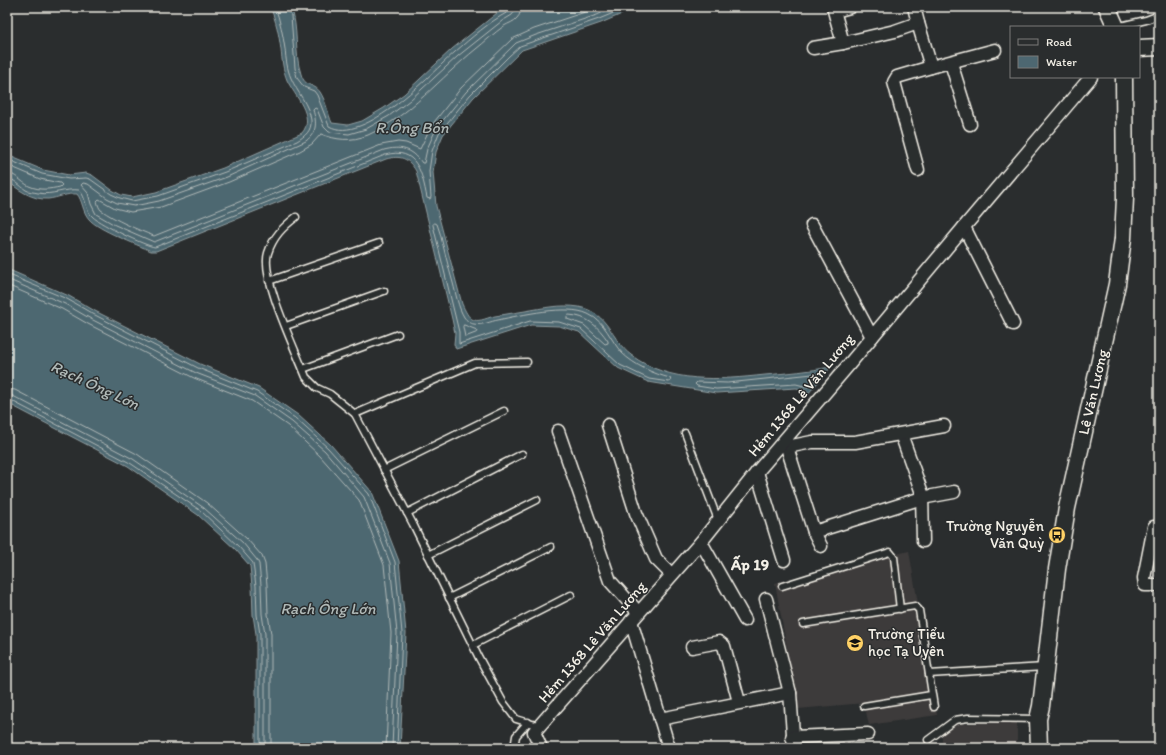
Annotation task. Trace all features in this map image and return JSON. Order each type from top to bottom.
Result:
[{"type":"main road","points":[[1107,7],[1116,26]]},
{"type":"main road","points":[[1140,48],[1159,48]]},
{"type":"main road","name":"Lê Văn Lương","points":[[1043,748],[1045,716],[1040,713],[1057,569],[1067,508],[1117,284],[1123,238],[1125,198],[1124,78]]},
{"type":"street","points":[[843,43],[834,9],[850,7]]},
{"type":"street","points":[[914,7],[931,67]]},
{"type":"street","points":[[812,48],[843,43],[895,31],[918,23]]},
{"type":"street","points":[[918,170],[894,82],[897,77],[995,50]]},
{"type":"street","points":[[951,63],[970,124]]},
{"type":"street","name":"Hẻm 1368 Lê Văn Lương","points":[[536,734],[635,616],[701,542],[757,472],[786,443],[872,337],[1090,78]]},
{"type":"street","points":[[812,225],[872,337]]},
{"type":"street","points":[[964,227],[1013,324]]},
{"type":"street","points":[[608,425],[636,513],[656,559],[672,574]]},
{"type":"street","points":[[821,546],[814,532],[786,443],[855,442],[944,426]]},
{"type":"street","points":[[558,431],[610,581],[635,616],[668,748]]},
{"type":"street","points":[[901,434],[922,493],[923,541]]},
{"type":"street","points":[[757,472],[784,560]]},
{"type":"street","points":[[814,532],[922,498],[954,492]]},
{"type":"street","points":[[1154,527],[1144,578],[1145,585],[1159,586]]},
{"type":"street","points":[[701,542],[745,620]]},
{"type":"street","points":[[766,599],[790,693],[793,742],[868,734]]},
{"type":"street","points":[[692,647],[719,642],[724,646],[739,702]]},
{"type":"street","points":[[660,719],[790,693]]},
{"type":"lane","points":[[1120,26],[1146,20],[1159,15]]},
{"type":"lane","points":[[296,218],[282,227],[274,239],[268,254],[267,268],[269,280],[306,377],[317,388],[330,394],[355,414],[407,513],[472,645],[503,702],[516,719],[536,734]]},
{"type":"lane","points":[[269,280],[379,243]]},
{"type":"lane","points":[[286,326],[384,291]]},
{"type":"lane","points":[[303,369],[398,334]]},
{"type":"lane","points":[[355,414],[475,363],[527,362]]},
{"type":"lane","points":[[384,470],[504,411]]},
{"type":"lane","points":[[685,432],[718,520]]},
{"type":"lane","points":[[407,513],[522,454]]},
{"type":"lane","points":[[428,555],[537,500]]},
{"type":"lane","points":[[449,598],[551,547]]},
{"type":"lane","points":[[782,586],[890,552],[894,557],[900,609]]},
{"type":"lane","points":[[472,645],[571,595]]},
{"type":"lane","points":[[803,624],[915,606],[919,610],[934,707]]},
{"type":"lane","points":[[928,674],[1045,667]]},
{"type":"lane","points":[[864,706],[931,695]]},
{"type":"lane","points":[[928,740],[955,720],[1040,713]]},
{"type":"lane","points":[[514,748],[516,736],[536,734]]},
{"type":"shaded area","name":"Trường Tiểu học Tạ Uyên","points":[[909,551],[937,715],[869,725],[864,703],[798,709],[775,583]]},
{"type":"shaded area","points":[[1017,722],[1017,748],[942,748],[942,724]]},
{"type":"water","name":"R.Ông Bổn","points":[[270,7],[291,7],[295,23],[301,74],[307,83],[318,89],[320,92],[324,99],[332,123],[348,125],[362,121],[404,94],[452,49],[497,13],[510,7],[638,7],[601,23],[522,50],[473,98],[443,135],[436,152],[433,172],[436,206],[462,304],[468,316],[474,320],[479,320],[559,306],[579,307],[589,310],[597,315],[609,328],[624,349],[631,355],[662,371],[695,378],[713,379],[748,377],[831,367],[807,395],[807,392],[804,389],[796,388],[716,393],[648,382],[618,368],[579,332],[559,326],[531,325],[456,349],[454,344],[455,333],[452,319],[416,171],[407,160],[396,157],[386,159],[156,251],[151,251],[100,228],[89,219],[77,194],[42,199],[21,191],[7,181],[7,155],[43,170],[69,175],[86,173],[92,175],[121,195],[132,197],[156,192],[223,168],[302,133],[306,127],[307,120],[302,106],[287,80],[277,28]]},
{"type":"water","name":"Rạch Ông Lớn","points":[[7,269],[69,296],[95,311],[200,364],[259,388],[298,415],[331,445],[372,492],[399,561],[406,633],[400,748],[256,748],[256,634],[253,615],[250,566],[236,550],[198,515],[128,466],[7,403]]},
{"type":"place","name":"Trường Nguyễn Văn Quỳ","points":[[1057,535]]},
{"type":"place","name":"Trường Tiểu học Tạ Uyên","points":[[855,643]]},
{"type":"district","name":"Ấp 19","points":[[750,564]]}]
